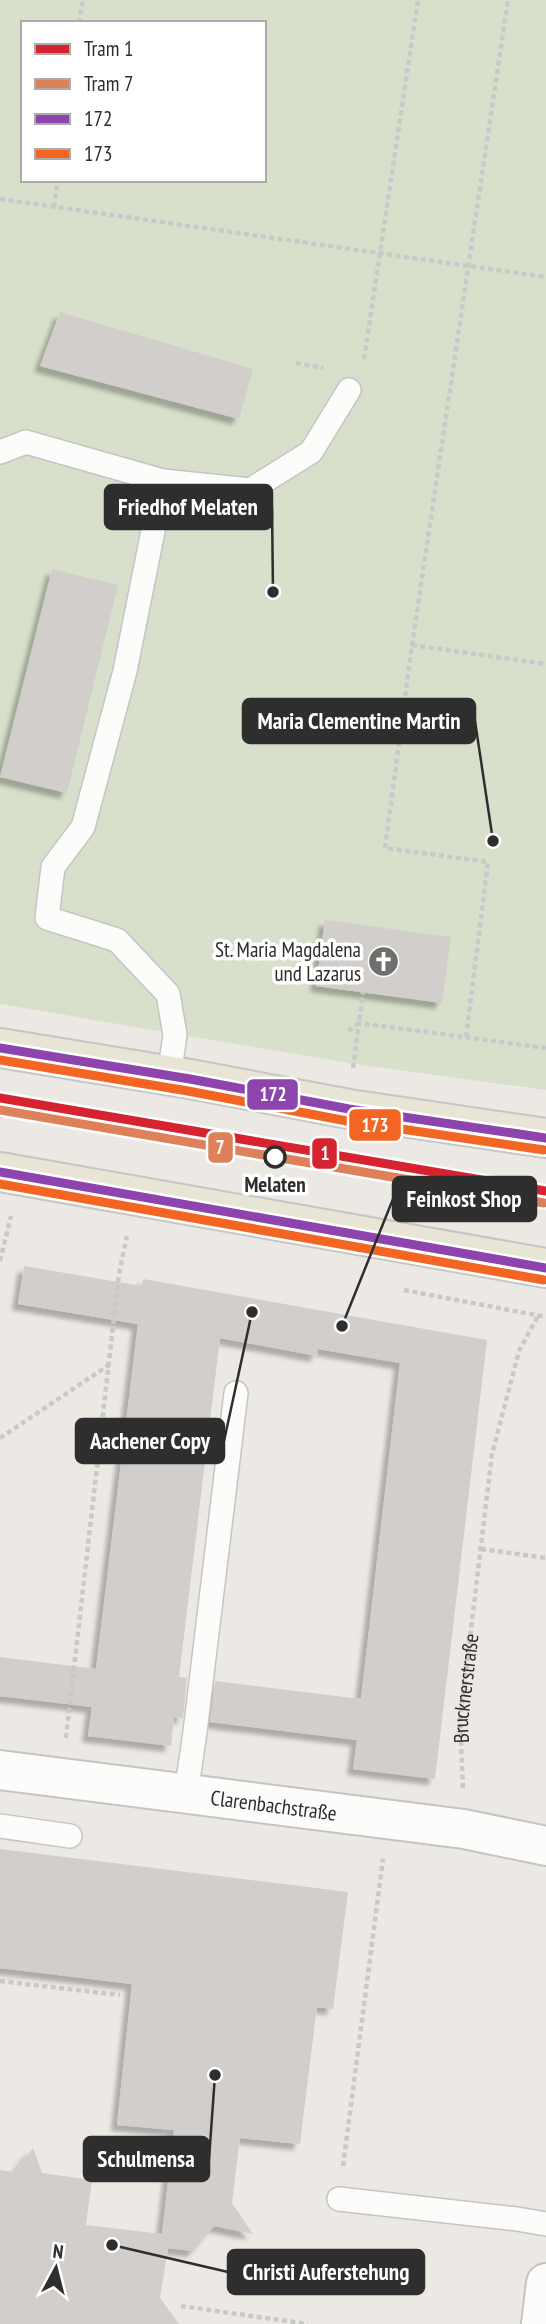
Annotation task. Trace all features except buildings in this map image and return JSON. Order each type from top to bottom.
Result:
[{"type":"main road","points":[[0,1048],[349,1109],[546,1138]]},
{"type":"main road","points":[[0,1172],[546,1268]]},
{"type":"street","name":"Clarenbachstraße","points":[[0,1770],[464,1829],[546,1846]]},
{"type":"street","points":[[541,2324],[546,2283]]},
{"type":"lane","points":[[0,452],[26,442],[163,481],[250,490],[311,452],[349,390]]},
{"type":"lane","points":[[163,481],[125,671],[83,827],[53,867],[47,918],[117,940],[168,994],[174,1035],[169,1076]]},
{"type":"lane","points":[[186,1794],[236,1393]]},
{"type":"lane","points":[[0,1826],[70,1836]]},
{"type":"lane","points":[[339,2199],[546,2224]]},
{"type":"path","points":[[79,21],[83,0]]},
{"type":"path","points":[[349,390],[362,375],[418,0]]},
{"type":"path","points":[[466,1037],[488,862],[385,848],[412,645],[508,0]]},
{"type":"path","points":[[54,206],[58,182]]},
{"type":"path","points":[[0,199],[546,276]]},
{"type":"path","points":[[412,645],[546,664]]},
{"type":"path","points":[[349,1109],[363,992]]},
{"type":"path","points":[[348,1031],[359,1023],[546,1048]]},
{"type":"path","points":[[61,1777],[119,1274],[134,1195]]},
{"type":"path","name":"Brucknerstraße","points":[[464,1829],[460,1721],[492,1454],[519,1351],[542,1308]]},
{"type":"path","points":[[0,1438],[110,1364]]},
{"type":"path","points":[[481,1549],[546,1558]]},
{"type":"path","points":[[339,2199],[387,1820]]},
{"type":"path","points":[[0,1981],[120,1995]]},
{"type":"path","points":[[181,2306],[308,2324]]},
{"type":"green space","points":[[0,0],[546,0],[546,1090],[354,1064],[0,1004]]},
{"type":"tram line","name":"1","points":[[0,1098],[546,1191]]},
{"type":"tram line","name":"7","points":[[0,1110],[544,1203]]},
{"type":"transit line","name":"172","points":[[0,1048],[190,1079],[349,1109],[546,1138]]},
{"type":"transit line","name":"173","points":[[0,1060],[347,1121],[544,1150]]},
{"type":"transit line","name":"172","points":[[0,1172],[546,1268]]},
{"type":"transit line","name":"173","points":[[0,1184],[544,1280]]},
{"type":"place","name":"Friedhof Melaten","points":[[273,592]]},
{"type":"place","name":"Maria Clementine Martin","points":[[493,841]]},
{"type":"place","name":"St. Maria Magdalena und Lazarus","points":[[384,961]]},
{"type":"place","name":"Melaten","points":[[275,1157]]},
{"type":"place","name":"Aachener Copy","points":[[252,1312]]},
{"type":"place","name":"Feinkost Shop","points":[[342,1326]]},
{"type":"place","name":"Schulmensa","points":[[215,2075]]},
{"type":"place","name":"Christi Auferstehung","points":[[112,2245]]}]
